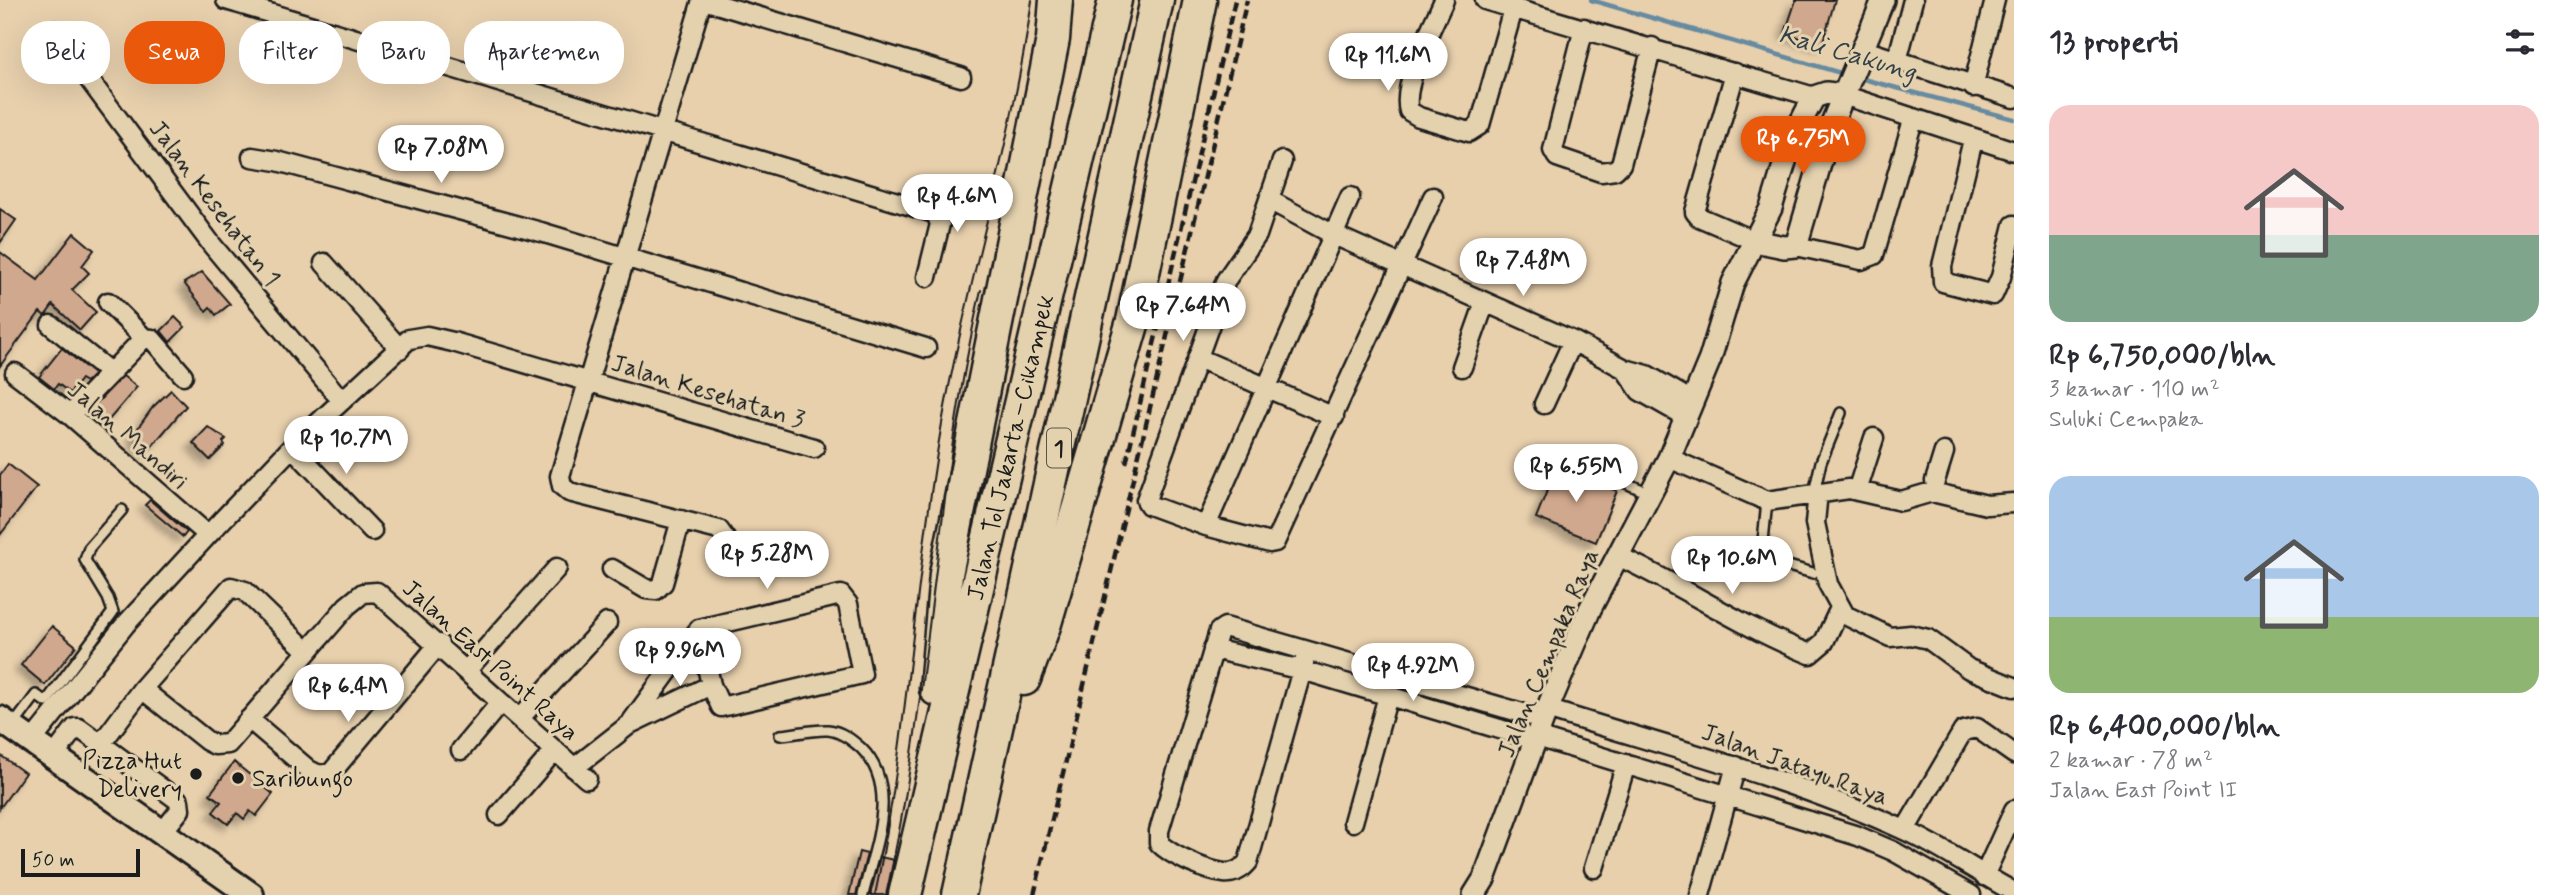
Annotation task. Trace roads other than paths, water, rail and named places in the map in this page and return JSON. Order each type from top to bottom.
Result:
[{"type":"highway","points":[[927,795],[946,574],[1054,39],[1056,0]]},
{"type":"highway","name":"Jalan Tol Jakarta–Cikampek","points":[[905,895],[1115,0]]},
{"type":"highway","name":"Jalan Tol Jakarta–Cikampek","points":[[959,895],[1157,0]]},
{"type":"highway","points":[[983,792],[1045,623],[1130,332],[1200,0]]},
{"type":"main road","points":[[9,726],[162,834],[235,891]]},
{"type":"street","points":[[226,0],[936,214],[940,224],[928,277]]},
{"type":"street","points":[[728,557],[726,540],[719,530],[569,492],[562,486],[560,476],[702,0],[961,77]]},
{"type":"street","points":[[1444,0],[1412,79],[1407,104],[1409,111],[1419,117],[1469,132],[1480,125],[1513,9]]},
{"type":"street","points":[[1485,0],[1652,47],[1814,97],[1826,93],[1853,74],[1897,61],[2014,98]]},
{"type":"street","points":[[1797,246],[1853,74],[1883,0]]},
{"type":"street","points":[[1897,61],[1913,0]]},
{"type":"street","points":[[1973,87],[1995,0]]},
{"type":"street","points":[[1584,28],[1553,150],[1557,157],[1601,172],[1615,170],[1621,164],[1652,47]]},
{"type":"street","points":[[1735,73],[1695,212],[1699,217],[1755,241],[1784,247],[1797,246],[1861,261],[1874,255],[1913,120]]},
{"type":"street","points":[[1853,74],[1913,120],[2014,151]]},
{"type":"street","name":"Jalan Kesehatan 1","points":[[92,84],[212,245],[342,401]]},
{"type":"street","name":"Jalan Cempaka Raya","points":[[1474,895],[1484,879],[1541,726],[1590,609],[1669,458],[1710,359],[1733,283],[1771,208],[1800,120],[1814,97]]},
{"type":"street","points":[[1973,140],[1942,282],[1993,295],[1998,286],[2014,226]]},
{"type":"street","points":[[252,157],[421,199],[624,256],[926,348]]},
{"type":"street","points":[[1282,161],[1271,201],[1257,235],[1226,280],[1146,500],[1149,505],[1206,526],[1275,542],[1433,198]]},
{"type":"street","points":[[1206,526],[1269,389],[1350,197]]},
{"type":"street","points":[[1271,201],[1334,235],[1573,341],[1625,369],[1647,375],[1689,409]]},
{"type":"street","points":[[9,726],[125,625],[292,447],[400,349],[324,263]]},
{"type":"street","points":[[108,302],[144,338],[152,338],[183,375]]},
{"type":"street","points":[[1462,367],[1485,302]]},
{"type":"street","points":[[51,325],[111,373]]},
{"type":"street","name":"Jalan Kesehatan 3","points":[[400,349],[410,339],[427,336],[814,448]]},
{"type":"street","points":[[70,415],[144,338]]},
{"type":"street","points":[[1544,404],[1573,341]]},
{"type":"street","points":[[1198,358],[1334,417]]},
{"type":"street","points":[[1625,369],[1634,386],[1664,403],[1689,409]]},
{"type":"street","name":"Jalan Mandiri","points":[[15,373],[70,415],[208,536]]},
{"type":"street","points":[[1857,491],[1874,438]]},
{"type":"street","points":[[292,447],[372,531]]},
{"type":"street","points":[[1935,481],[1944,452]]},
{"type":"street","points":[[1669,458],[1767,501],[1849,489],[1901,501],[1932,492],[1987,505],[2014,503]]},
{"type":"street","points":[[1816,492],[1815,523],[1828,584],[1840,608],[1854,621],[1890,637],[1911,635],[1928,639],[1969,669],[2014,687]]},
{"type":"street","points":[[612,569],[646,589],[656,590],[663,583],[681,520]]},
{"type":"street","points":[[1618,556],[1656,573],[1726,614],[1810,653],[1825,642],[1840,608]]},
{"type":"street","points":[[467,670],[557,568]]},
{"type":"street","points":[[101,744],[142,690],[231,587],[245,591],[306,650],[228,744],[215,745],[142,690]]},
{"type":"street","name":"Jalan East Point Raya","points":[[306,650],[347,606],[363,593],[371,591],[386,598],[439,644],[580,773],[629,724]]},
{"type":"street","points":[[629,724],[699,629],[841,595],[848,604],[863,670],[860,676],[725,709],[719,704],[711,685],[699,629]]},
{"type":"street","points":[[520,718],[607,622]]},
{"type":"street","points":[[1307,652],[1248,862],[1240,871],[1225,873],[1168,853],[1159,843],[1160,831],[1213,649],[1219,631],[1225,627],[1307,652],[1541,726]]},
{"type":"street","points":[[249,719],[309,771],[319,775],[331,773],[439,644]]},
{"type":"street","points":[[1213,649],[1303,670],[1388,696],[1541,726]]},
{"type":"street","points":[[629,724],[711,685]]},
{"type":"street","points":[[1353,822],[1388,696]]},
{"type":"street","points":[[461,750],[500,702]]},
{"type":"street","name":"Jalan Jatayu Raya","points":[[1541,726],[1626,764],[1858,836],[1893,851],[1941,888],[1971,895]]},
{"type":"street","name":"Jalan Jatayu Raya","points":[[1541,726],[1736,766],[1905,830],[2014,892]]},
{"type":"street","points":[[1905,830],[1963,731],[1969,727],[1977,728],[2014,754]]},
{"type":"street","points":[[54,756],[75,728],[101,744],[179,801],[180,810],[162,834]]},
{"type":"street","points":[[499,815],[555,750]]},
{"type":"street","points":[[1594,868],[1626,764]]},
{"type":"street","points":[[1706,893],[1736,766]]},
{"type":"street","points":[[1984,876],[2014,810]]},
{"type":"lane","points":[[1816,492],[1821,461],[1841,413]]},
{"type":"lane","points":[[1568,458],[1651,494]]},
{"type":"lane","points":[[1767,501],[1763,541],[1766,553],[1781,564],[1814,573]]},
{"type":"lane","points":[[9,726],[36,695],[46,702],[113,612],[108,598],[85,560],[89,548],[122,510]]},
{"type":"lane","points":[[780,735],[829,730],[844,735],[873,761],[880,774],[883,807],[863,895]]},
{"type":"waterway","name":"Kali Cakung","points":[[1591,0],[1844,74]]},
{"type":"waterway","name":"Kali Cakung","points":[[1859,78],[2014,119]]},
{"type":"tram line","points":[[875,895],[895,779],[941,429],[1013,108],[1032,0]]},
{"type":"tram line","points":[[886,895],[913,745],[953,441],[981,290]]},
{"type":"railway","points":[[1126,463],[1235,0]]},
{"type":"railway","points":[[1034,895],[1247,0]]},
{"type":"place","name":"Pizza Hut Delivery","points":[[196,774]]},
{"type":"place","name":"Saribungo","points":[[238,778]]}]
